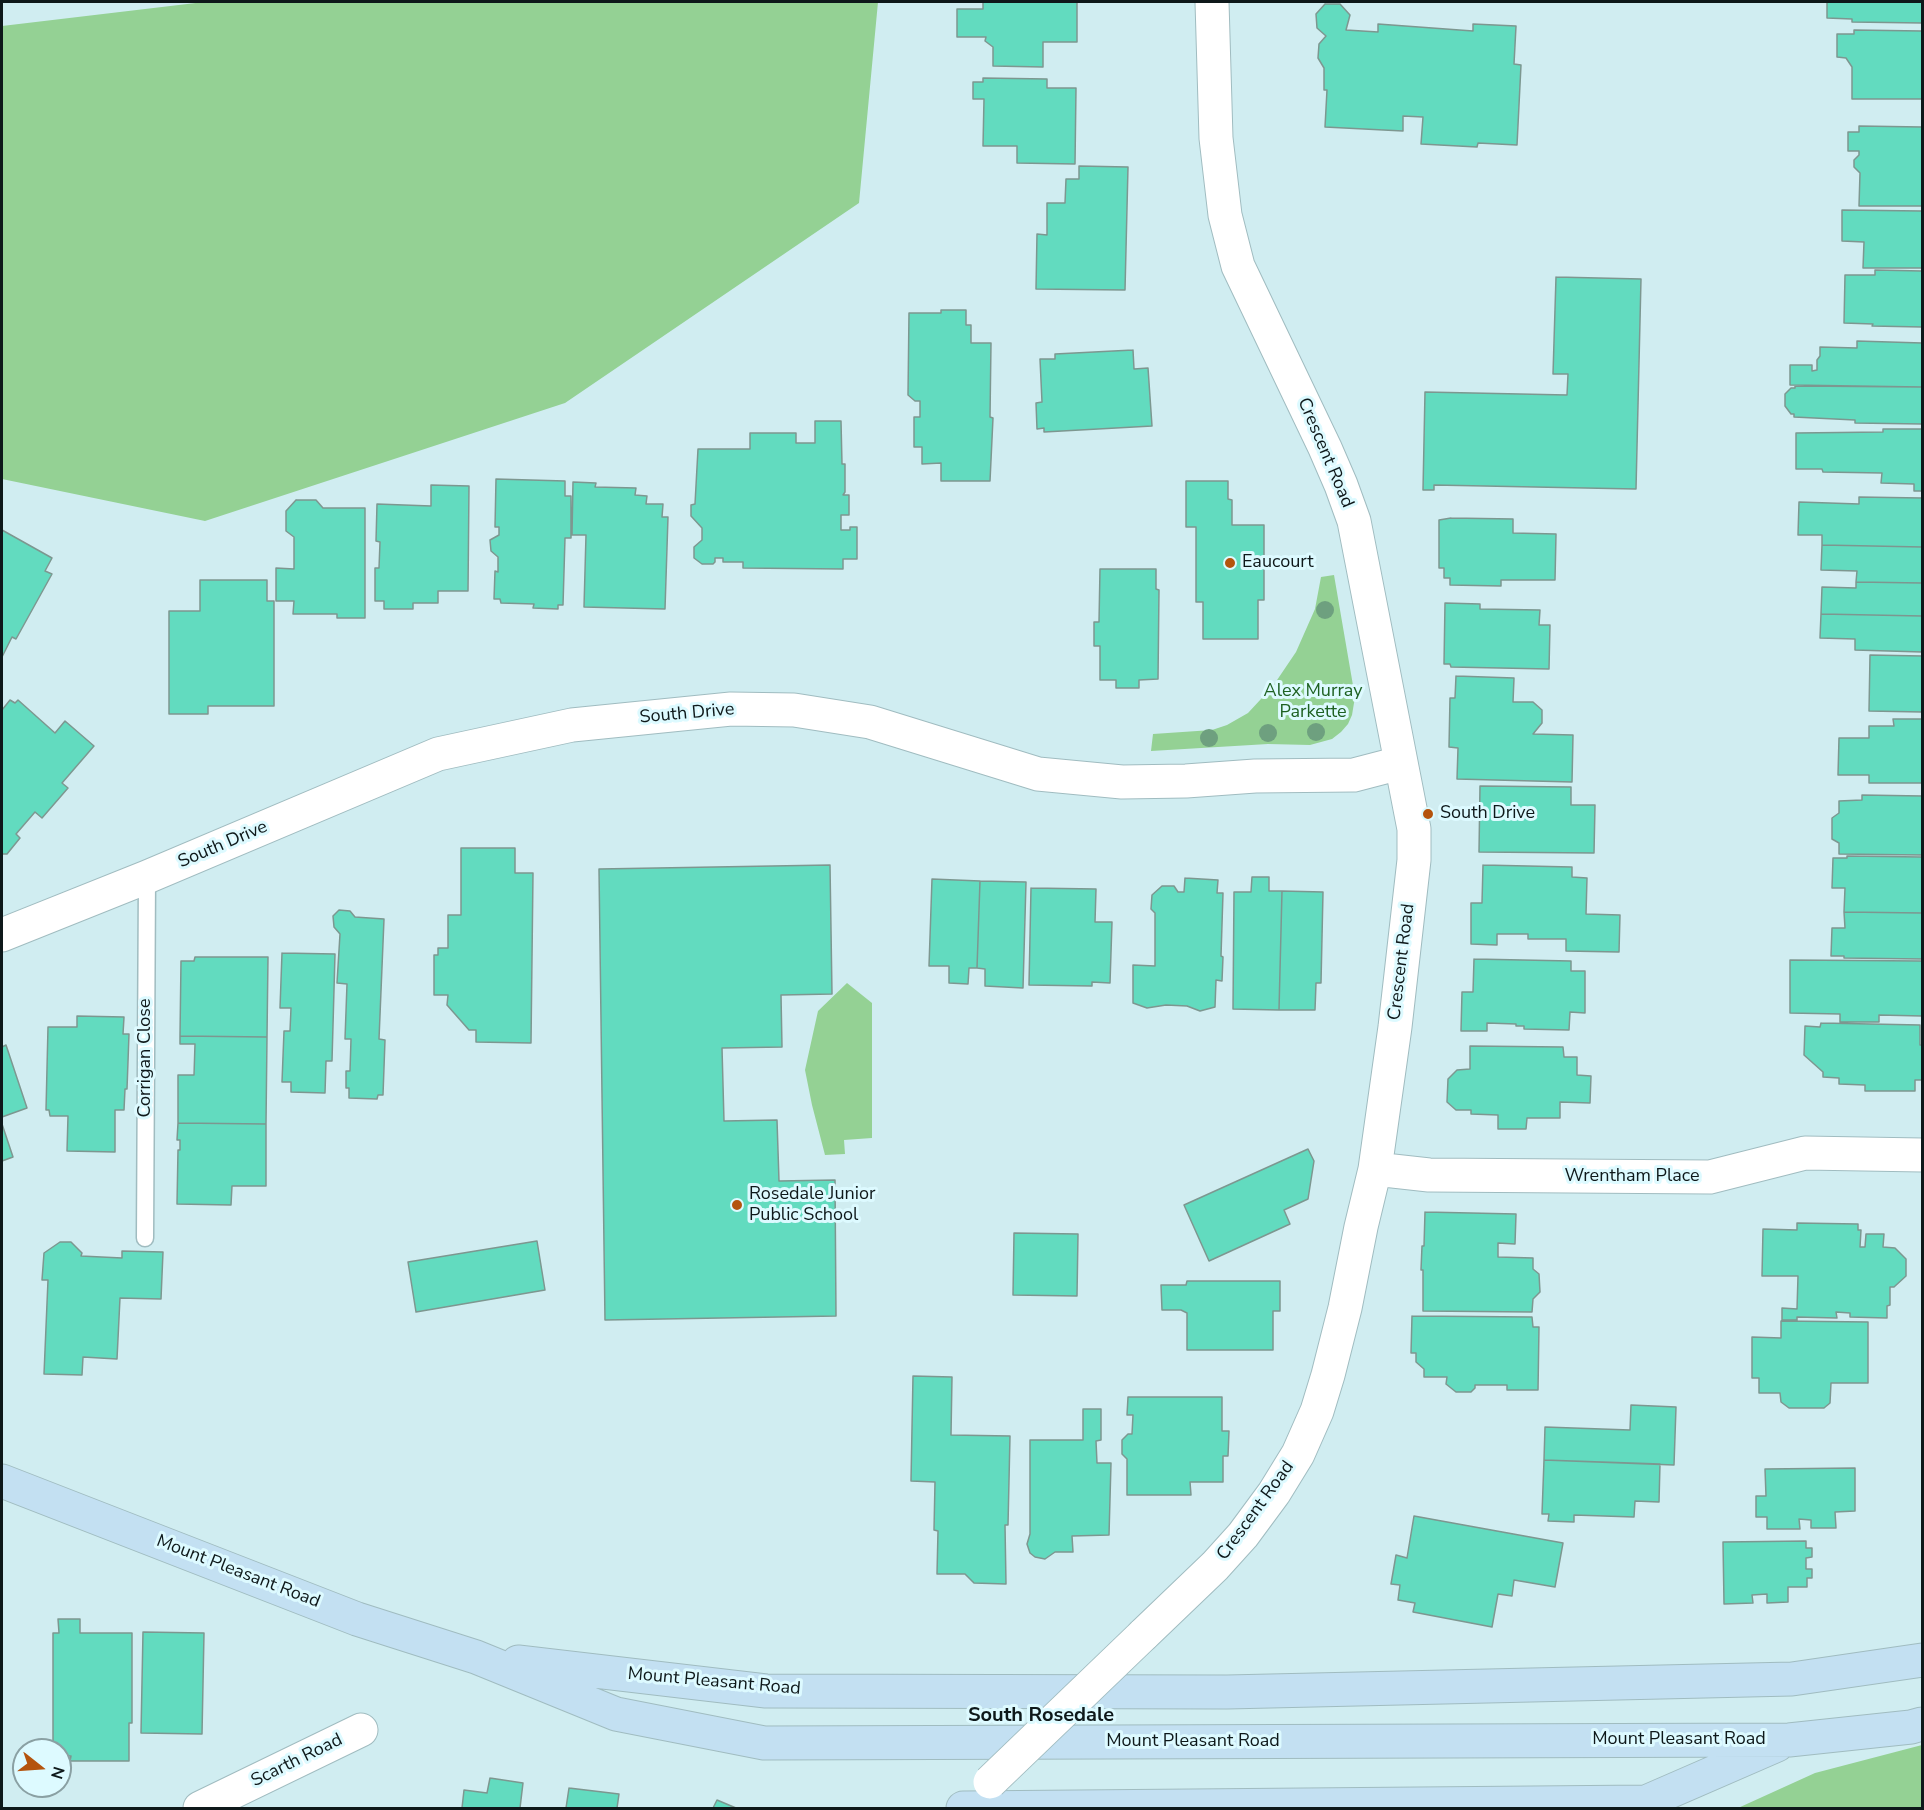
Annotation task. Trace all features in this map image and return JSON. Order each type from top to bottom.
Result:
[{"type":"main road","name":"Mount Pleasant Road","points":[[2,1480],[357,1619],[476,1657],[616,1714],[764,1743],[1789,1740],[1923,1724]]},
{"type":"main road","name":"Mount Pleasant Road","points":[[476,1657],[766,1691],[1191,1692],[1792,1679],[1923,1660]]},
{"type":"main road","points":[[962,1808],[1646,1802],[1789,1740]]},
{"type":"street","name":"Crescent Road","points":[[962,1808],[1215,1566],[1243,1535],[1274,1493],[1298,1454],[1317,1411],[1345,1308],[1375,1168],[1395,1027],[1414,860],[1414,829],[1354,521],[1325,448],[1238,266],[1223,204],[1216,138],[1212,2]]},
{"type":"street","name":"South Drive","points":[[2,935],[147,877],[438,754],[572,724],[731,709],[794,710],[870,722],[1038,774],[1122,782],[1186,781],[1255,776],[1354,775],[1400,763]]},
{"type":"street","name":"Wrentham Place","points":[[1375,1168],[1429,1175],[1710,1178],[1805,1153],[1923,1155]]},
{"type":"street","name":"Scarth Road","points":[[200,1809],[361,1730]]},
{"type":"lane","name":"Corrigan Close","points":[[145,1238],[147,877]]},
{"type":"green space","points":[[204,2],[878,2],[859,203],[565,403],[205,521],[2,479],[2,26]]},
{"type":"green space","name":"Alex Murray Parkette","points":[[1334,575],[1355,697],[1352,715],[1341,732],[1332,739],[1310,745],[1268,744],[1151,751],[1153,734],[1212,730],[1227,725],[1248,713],[1273,686],[1296,652],[1315,609],[1321,577]]},
{"type":"green space","points":[[847,983],[872,1003],[872,1138],[844,1140],[845,1154],[825,1155],[805,1070],[818,1011]]},
{"type":"green space","points":[[1922,1745],[1922,1808],[1738,1808],[1815,1773]]},
{"type":"building","points":[[983,2],[1077,2],[1077,42],[1043,42],[1043,67],[993,66],[993,47],[985,41],[986,37],[957,37],[957,9],[983,9]]},
{"type":"building","points":[[1827,2],[1922,2],[1922,23],[1852,22],[1852,19],[1827,18]]},
{"type":"building","points":[[1325,4],[1340,4],[1350,15],[1346,30],[1378,32],[1378,24],[1473,31],[1473,24],[1516,26],[1514,64],[1521,65],[1517,145],[1478,143],[1477,147],[1421,144],[1423,117],[1403,116],[1403,131],[1325,127],[1327,90],[1324,90],[1324,68],[1318,58],[1319,44],[1326,36],[1317,28],[1316,14]]},
{"type":"building","points":[[1854,30],[1922,31],[1922,99],[1852,99],[1852,67],[1846,58],[1837,57],[1837,34],[1854,34]]},
{"type":"building","points":[[983,78],[1047,79],[1047,88],[1076,88],[1075,164],[1017,163],[1017,146],[983,146],[984,99],[973,99],[973,82],[983,82]]},
{"type":"building","points":[[1859,126],[1922,127],[1922,206],[1859,206],[1860,173],[1854,167],[1854,160],[1859,155],[1859,151],[1848,151],[1848,132],[1859,132]]},
{"type":"building","points":[[1079,166],[1128,167],[1125,290],[1036,289],[1037,234],[1047,235],[1047,203],[1065,203],[1066,179],[1079,179]]},
{"type":"building","points":[[1842,210],[1922,211],[1922,268],[1863,268],[1864,242],[1842,241]]},
{"type":"building","points":[[1875,270],[1922,271],[1922,327],[1844,323],[1845,275],[1875,275]]},
{"type":"building","points":[[1556,277],[1641,279],[1636,489],[1434,485],[1434,490],[1423,490],[1425,392],[1567,395],[1568,374],[1553,374]]},
{"type":"building","points":[[941,310],[966,310],[966,325],[971,325],[971,343],[991,343],[990,417],[993,418],[990,481],[941,481],[941,463],[922,464],[922,447],[914,447],[914,417],[920,417],[920,401],[915,401],[908,395],[909,313],[941,313]]},
{"type":"building","points":[[1857,341],[1922,343],[1922,387],[1790,385],[1790,365],[1812,365],[1812,371],[1817,370],[1820,347],[1857,348]]},
{"type":"building","points":[[1133,350],[1134,369],[1148,368],[1152,426],[1044,432],[1044,428],[1037,429],[1036,403],[1042,402],[1040,359],[1055,359],[1055,354]]},
{"type":"building","points":[[1795,386],[1922,387],[1922,424],[1855,423],[1855,420],[1794,417],[1794,414],[1791,414],[1785,406],[1785,394]]},
{"type":"building","points":[[815,421],[841,421],[842,464],[845,464],[845,492],[843,495],[849,495],[849,515],[841,515],[841,530],[857,527],[857,559],[843,559],[843,569],[743,568],[743,562],[723,562],[723,558],[715,558],[713,564],[702,564],[694,558],[694,547],[702,540],[702,528],[691,516],[691,505],[695,504],[698,449],[750,449],[750,433],[796,433],[796,443],[815,443]]},
{"type":"building","points":[[1883,429],[1922,429],[1922,491],[1914,491],[1914,484],[1881,483],[1882,473],[1796,469],[1796,433],[1883,432]]},
{"type":"building","points":[[496,479],[565,481],[565,496],[571,496],[571,538],[565,538],[563,605],[558,605],[558,609],[533,608],[534,604],[501,603],[500,599],[494,599],[498,557],[491,551],[490,540],[499,535],[499,527],[495,527]]},
{"type":"building","name":"Eaucourt","points":[[1186,481],[1228,481],[1228,499],[1232,500],[1232,525],[1264,525],[1264,600],[1258,600],[1258,639],[1203,639],[1203,602],[1196,602],[1196,527],[1186,527]]},
{"type":"building","points":[[573,482],[596,483],[595,487],[636,488],[635,495],[647,496],[646,504],[663,504],[662,517],[668,517],[665,609],[584,607],[586,535],[572,535]]},
{"type":"building","points":[[431,485],[469,486],[468,591],[438,591],[438,603],[413,603],[413,609],[384,609],[384,601],[375,601],[375,568],[379,568],[380,542],[376,541],[377,504],[431,506]]},
{"type":"building","points":[[1859,497],[1922,498],[1922,547],[1822,545],[1822,535],[1798,535],[1799,502],[1859,504]]},
{"type":"building","points":[[296,500],[316,500],[323,508],[365,508],[365,618],[337,618],[337,614],[293,614],[294,601],[276,601],[276,568],[294,569],[294,537],[286,531],[286,511]]},
{"type":"building","points":[[1451,518],[1513,519],[1513,533],[1556,534],[1555,580],[1501,580],[1501,586],[1450,585],[1450,578],[1444,578],[1444,568],[1439,568],[1439,520]]},
{"type":"building","points":[[2,530],[52,558],[45,571],[52,574],[16,639],[12,637],[2,657]]},
{"type":"building","points":[[1822,545],[1922,547],[1922,583],[1856,582],[1857,571],[1821,570]]},
{"type":"building","points":[[1100,569],[1156,569],[1156,589],[1159,590],[1158,679],[1139,680],[1139,688],[1116,688],[1116,680],[1100,680],[1100,646],[1094,646],[1094,622],[1099,622]]},
{"type":"building","points":[[200,580],[267,580],[267,601],[274,601],[274,706],[208,706],[208,714],[169,714],[169,611],[200,611]]},
{"type":"building","points":[[1856,582],[1922,583],[1922,616],[1821,614],[1822,587],[1856,588]]},
{"type":"building","points":[[1445,603],[1480,604],[1480,609],[1540,610],[1539,625],[1550,625],[1549,669],[1451,667],[1450,664],[1444,664]]},
{"type":"building","points":[[1821,614],[1922,616],[1922,652],[1855,650],[1855,639],[1820,638]]},
{"type":"building","points":[[1870,655],[1922,656],[1922,712],[1869,711]]},
{"type":"building","points":[[1456,676],[1514,678],[1513,702],[1533,702],[1542,710],[1542,723],[1533,734],[1573,735],[1572,782],[1457,779],[1458,748],[1449,747],[1450,698],[1455,698]]},
{"type":"building","points":[[10,700],[15,703],[18,700],[55,733],[65,721],[94,746],[62,783],[68,788],[42,818],[35,812],[16,834],[20,838],[7,854],[2,854],[2,710]]},
{"type":"building","points":[[1893,719],[1922,719],[1922,783],[1869,783],[1869,775],[1838,775],[1839,738],[1869,738],[1869,726],[1894,726]]},
{"type":"building","points":[[1480,786],[1571,787],[1571,805],[1595,805],[1594,853],[1479,852]]},
{"type":"building","points":[[1862,795],[1922,796],[1922,855],[1839,854],[1839,843],[1832,839],[1832,818],[1839,813],[1839,801],[1862,800]]},
{"type":"building","points":[[461,848],[515,848],[515,873],[533,873],[531,1043],[476,1042],[476,1030],[469,1030],[447,1005],[448,995],[434,995],[434,955],[438,955],[438,948],[448,948],[448,915],[461,915]]},
{"type":"building","points":[[1847,856],[1922,857],[1922,913],[1844,912],[1845,888],[1832,888],[1833,858],[1847,858]]},
{"type":"building","points":[[830,865],[832,994],[781,995],[782,1047],[722,1048],[724,1121],[777,1120],[779,1181],[835,1180],[836,1316],[605,1320],[599,869]]},
{"type":"building","points":[[1483,865],[1572,867],[1572,877],[1587,878],[1586,914],[1620,915],[1619,952],[1566,951],[1566,939],[1528,939],[1528,934],[1497,934],[1497,945],[1471,944],[1471,903],[1482,903]]},
{"type":"building","points":[[1252,877],[1269,877],[1269,891],[1282,891],[1279,1010],[1233,1009],[1234,892],[1251,892]]},
{"type":"building","points":[[1185,878],[1218,880],[1217,893],[1223,893],[1222,981],[1216,980],[1215,1007],[1200,1011],[1187,1006],[1166,1005],[1147,1008],[1133,1003],[1133,965],[1155,966],[1155,913],[1151,909],[1152,895],[1162,886],[1174,886],[1178,892],[1184,892]]},
{"type":"building","points":[[932,879],[980,881],[977,968],[969,968],[968,984],[949,983],[949,966],[929,966]]},
{"type":"building","points":[[980,881],[1026,882],[1023,988],[985,986],[985,969],[977,968]]},
{"type":"building","points":[[1031,888],[1096,889],[1095,922],[1112,922],[1110,983],[1092,982],[1092,986],[1029,985]]},
{"type":"building","points":[[1282,891],[1323,892],[1321,983],[1316,983],[1315,1010],[1279,1010]]},
{"type":"building","points":[[339,910],[350,911],[355,917],[384,919],[379,1039],[385,1040],[383,1095],[378,1095],[377,1099],[349,1098],[349,1088],[346,1088],[346,1071],[350,1071],[351,1039],[345,1039],[347,984],[337,983],[340,934],[334,927],[333,916]]},
{"type":"building","points":[[1844,912],[1922,913],[1922,959],[1831,956],[1832,928],[1845,928]]},
{"type":"building","points":[[282,953],[335,954],[332,1061],[326,1061],[325,1093],[291,1092],[291,1082],[282,1082],[284,1031],[290,1031],[291,1008],[280,1008]]},
{"type":"building","points":[[195,957],[268,957],[267,1037],[180,1036],[181,961],[194,961]]},
{"type":"building","points":[[1474,959],[1571,961],[1571,971],[1585,971],[1585,1013],[1570,1012],[1569,1030],[1524,1029],[1524,1026],[1516,1026],[1516,1024],[1487,1023],[1487,1031],[1461,1031],[1462,992],[1473,992]]},
{"type":"building","points":[[1790,960],[1922,961],[1922,1016],[1879,1015],[1879,1022],[1840,1022],[1840,1014],[1790,1013]]},
{"type":"building","points":[[77,1016],[124,1017],[123,1034],[129,1034],[124,1110],[115,1110],[115,1152],[67,1151],[68,1116],[50,1116],[49,1110],[46,1110],[48,1027],[77,1027]]},
{"type":"building","points":[[1821,1023],[1920,1025],[1922,1080],[1915,1080],[1915,1091],[1865,1091],[1865,1085],[1839,1084],[1839,1078],[1823,1077],[1823,1072],[1804,1055],[1805,1026],[1820,1027]]},
{"type":"building","points":[[180,1036],[267,1037],[266,1124],[178,1123],[178,1075],[194,1075],[195,1044],[180,1044]]},
{"type":"building","points":[[6,1045],[27,1108],[2,1117],[2,1047]]},
{"type":"building","points":[[1470,1046],[1563,1047],[1564,1057],[1577,1057],[1577,1075],[1591,1076],[1590,1103],[1560,1102],[1560,1118],[1527,1118],[1526,1129],[1498,1129],[1498,1115],[1471,1114],[1471,1110],[1456,1110],[1447,1102],[1448,1079],[1457,1070],[1470,1069]]},
{"type":"building","points":[[178,1123],[266,1124],[266,1186],[232,1186],[231,1205],[177,1204],[178,1150],[180,1150],[180,1140],[177,1140]]},
{"type":"building","points":[[2,1124],[13,1157],[2,1161]]},
{"type":"building","points":[[1308,1149],[1314,1161],[1308,1199],[1284,1210],[1290,1224],[1209,1261],[1184,1205]]},
{"type":"building","points":[[1425,1212],[1516,1214],[1515,1244],[1498,1243],[1498,1257],[1533,1258],[1533,1269],[1539,1274],[1540,1292],[1533,1299],[1532,1312],[1423,1311],[1423,1270],[1421,1270]]},
{"type":"building","points":[[1797,1223],[1858,1224],[1858,1230],[1861,1230],[1860,1247],[1865,1247],[1866,1234],[1884,1234],[1883,1247],[1895,1248],[1906,1259],[1906,1276],[1894,1287],[1890,1287],[1887,1318],[1850,1317],[1850,1313],[1836,1312],[1837,1318],[1797,1317],[1797,1320],[1782,1320],[1782,1308],[1797,1309],[1798,1276],[1762,1276],[1763,1229],[1797,1230]]},
{"type":"building","points":[[1014,1233],[1078,1234],[1077,1296],[1013,1295]]},
{"type":"building","points":[[537,1241],[545,1290],[416,1312],[408,1262]]},
{"type":"building","points":[[60,1242],[71,1242],[82,1253],[81,1256],[122,1258],[122,1251],[163,1252],[161,1299],[120,1298],[117,1359],[83,1357],[82,1375],[44,1374],[48,1280],[42,1280],[44,1253]]},
{"type":"building","points":[[1187,1281],[1280,1281],[1280,1311],[1273,1311],[1273,1350],[1187,1350],[1187,1313],[1181,1310],[1162,1310],[1161,1285],[1186,1285]]},
{"type":"building","points":[[1412,1316],[1532,1317],[1533,1327],[1539,1327],[1538,1390],[1507,1390],[1507,1385],[1475,1385],[1471,1392],[1456,1392],[1446,1384],[1447,1377],[1424,1377],[1424,1369],[1416,1362],[1416,1353],[1411,1353]]},
{"type":"building","points":[[1781,1321],[1868,1322],[1868,1383],[1831,1383],[1830,1403],[1824,1408],[1789,1408],[1781,1402],[1780,1393],[1759,1393],[1759,1378],[1752,1378],[1752,1337],[1781,1338]]},
{"type":"building","points":[[913,1376],[952,1377],[951,1435],[1010,1436],[1008,1525],[1005,1525],[1006,1584],[974,1583],[965,1574],[937,1574],[938,1531],[934,1530],[935,1482],[911,1481]]},
{"type":"building","points":[[1128,1397],[1222,1397],[1222,1431],[1229,1431],[1228,1456],[1223,1456],[1223,1482],[1190,1482],[1191,1495],[1127,1495],[1127,1459],[1122,1454],[1122,1440],[1128,1434],[1132,1434],[1133,1415],[1127,1415]]},
{"type":"building","points":[[1631,1405],[1676,1407],[1674,1465],[1544,1460],[1545,1427],[1630,1430]]},
{"type":"building","points":[[1083,1409],[1101,1409],[1101,1440],[1096,1441],[1097,1463],[1111,1463],[1109,1535],[1072,1536],[1073,1552],[1055,1552],[1045,1559],[1035,1557],[1030,1553],[1027,1544],[1030,1534],[1030,1440],[1083,1440]]},
{"type":"building","points":[[1544,1460],[1660,1464],[1659,1502],[1635,1501],[1634,1517],[1574,1515],[1574,1522],[1548,1521],[1549,1514],[1542,1514]]},
{"type":"building","points":[[1855,1468],[1855,1511],[1835,1512],[1836,1528],[1811,1528],[1811,1520],[1799,1519],[1800,1529],[1767,1529],[1767,1517],[1756,1517],[1756,1496],[1766,1496],[1765,1469]]},
{"type":"building","points":[[1414,1516],[1563,1543],[1555,1587],[1514,1580],[1512,1596],[1498,1594],[1492,1627],[1413,1612],[1415,1603],[1398,1600],[1400,1585],[1391,1584],[1396,1555],[1407,1558]]},
{"type":"building","points":[[1806,1541],[1806,1548],[1812,1548],[1812,1557],[1806,1558],[1806,1569],[1812,1569],[1812,1578],[1807,1578],[1807,1587],[1788,1587],[1788,1602],[1767,1603],[1767,1594],[1752,1595],[1753,1603],[1724,1604],[1723,1542]]},
{"type":"building","points":[[58,1619],[80,1619],[80,1633],[132,1633],[132,1723],[129,1723],[129,1761],[72,1761],[72,1738],[53,1738],[53,1633],[59,1633]]},
{"type":"building","points":[[143,1632],[204,1633],[202,1734],[141,1733]]},
{"type":"building","points":[[490,1778],[523,1783],[520,1808],[462,1808],[464,1790],[487,1793]]},
{"type":"building","points":[[569,1788],[619,1794],[617,1808],[566,1808]]},
{"type":"building","points":[[717,1800],[736,1808],[713,1808]]},
{"type":"place","name":"Eaucourt","points":[[1230,563]]},
{"type":"place","name":"South Drive","points":[[1428,814]]},
{"type":"place","name":"Rosedale Junior Public School","points":[[737,1205]]},
{"type":"district","name":"South Rosedale","points":[[1041,1716]]}]
